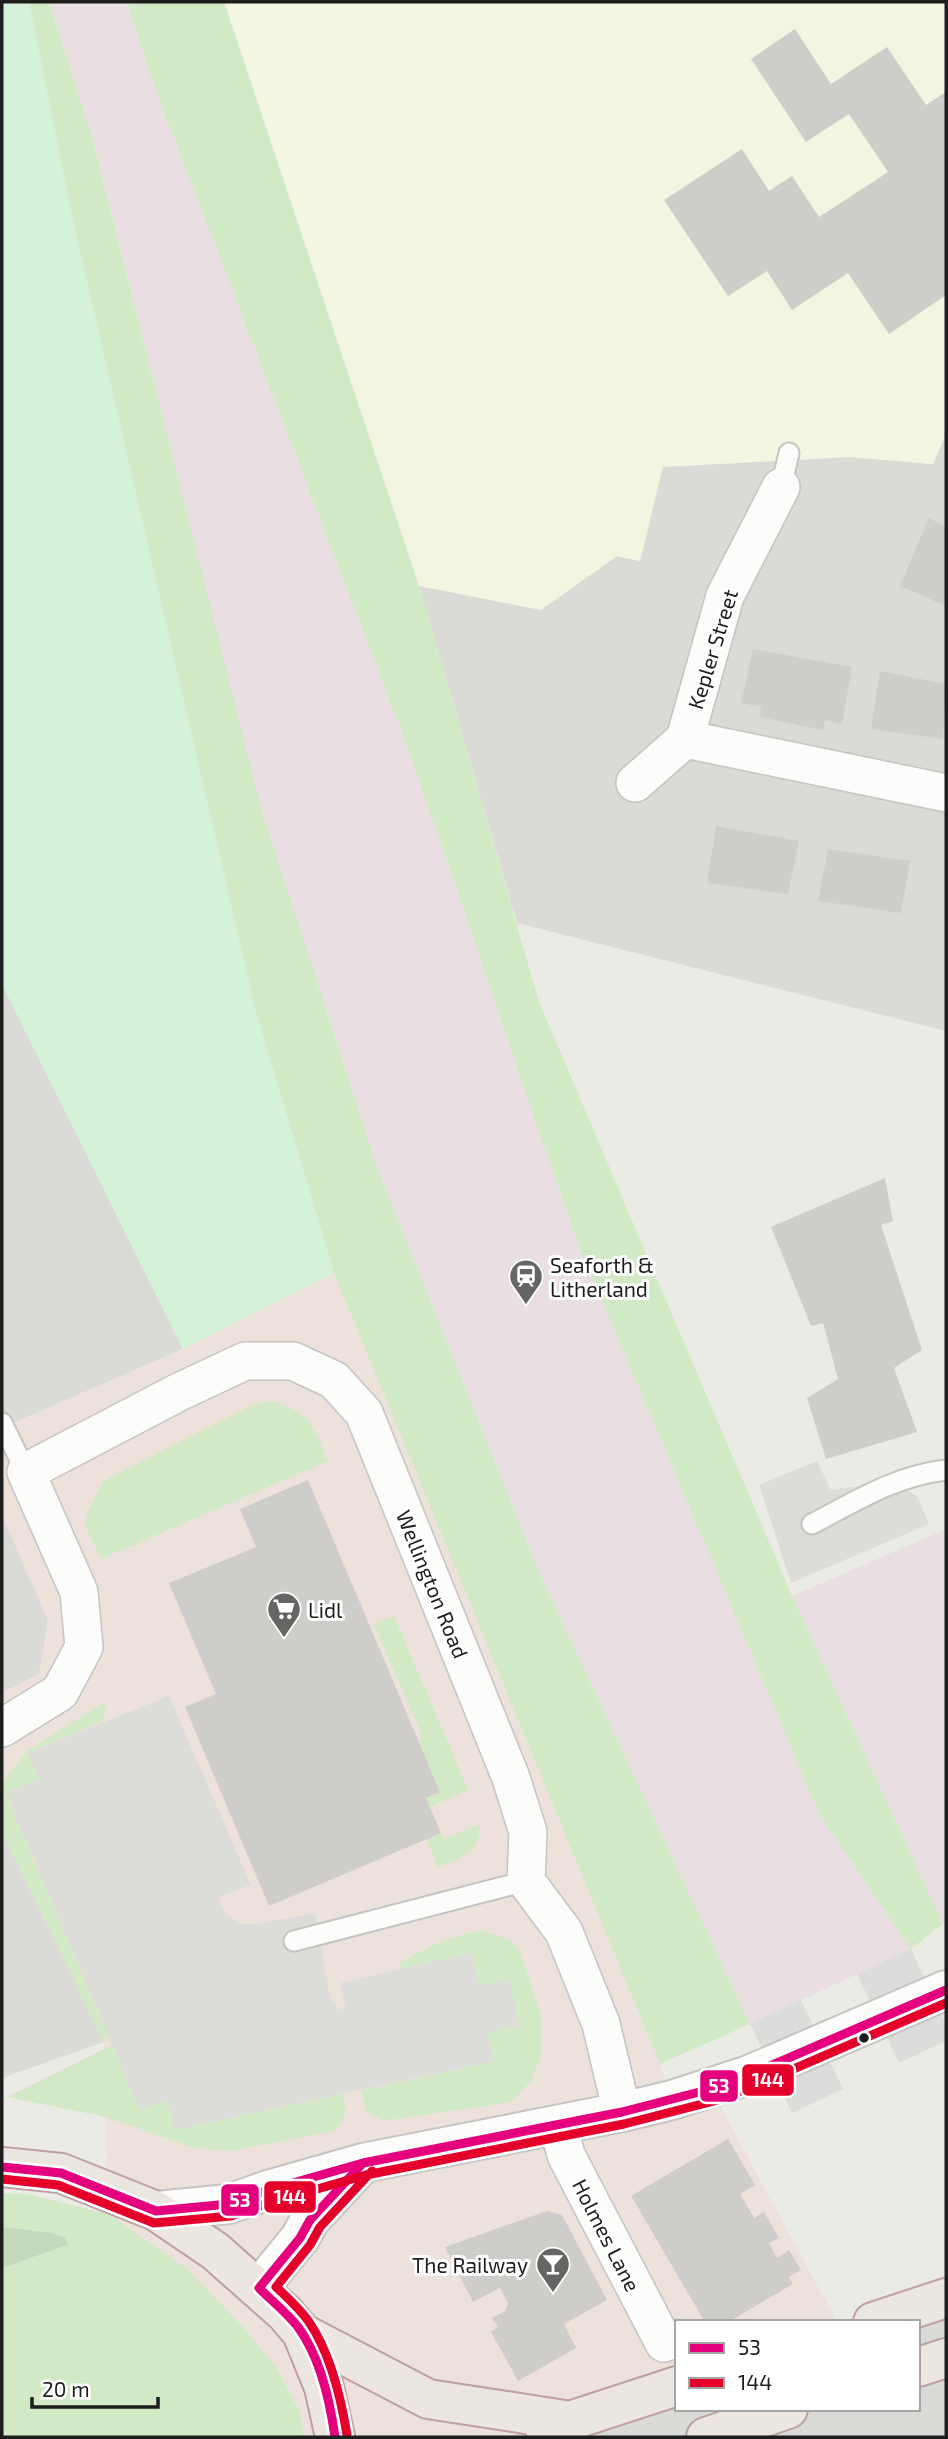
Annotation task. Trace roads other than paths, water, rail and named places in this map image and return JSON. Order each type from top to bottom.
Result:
[{"type":"highway","points":[[2,2167],[61,2173],[156,2211],[215,2251],[259,2288],[302,2333],[324,2387],[335,2437]]},
{"type":"highway","points":[[879,2320],[946,2298]]},
{"type":"highway","points":[[302,2333],[428,2399],[571,2421]]},
{"type":"highway","points":[[920,2366],[946,2358]]},
{"type":"highway","points":[[516,2437],[675,2387]]},
{"type":"highway","points":[[706,2437],[782,2411]]},
{"type":"street","name":"Kepler Street","points":[[785,470],[724,597],[685,739],[946,793]]},
{"type":"street","points":[[635,783],[685,739]]},
{"type":"street","name":"Wellington Road","points":[[26,1472],[245,1360],[293,1361],[334,1380],[364,1413],[511,1778],[528,1832],[526,1881]]},
{"type":"street","points":[[2,1728],[60,1692],[83,1647],[79,1592],[26,1472]]},
{"type":"street","points":[[526,1881],[564,1932],[601,2024],[622,2112]]},
{"type":"street","points":[[156,2211],[229,2204],[363,2163],[672,2100],[749,2075],[946,1990]]},
{"type":"street","name":"Holmes Lane","points":[[558,2124],[566,2155],[663,2343]]},
{"type":"street","points":[[259,2288],[300,2238],[310,2220],[363,2163]]},
{"type":"lane","points":[[2,1423],[26,1472]]},
{"type":"lane","points":[[812,1524],[892,1482],[920,1473],[946,1469]]},
{"type":"lane","points":[[294,1941],[526,1881]]},
{"type":"place","name":"Seaforth & Litherland","points":[[526,1306]]},
{"type":"place","name":"Lidl","points":[[284,1639]]},
{"type":"place","name":"The Railway","points":[[553,2294]]}]
